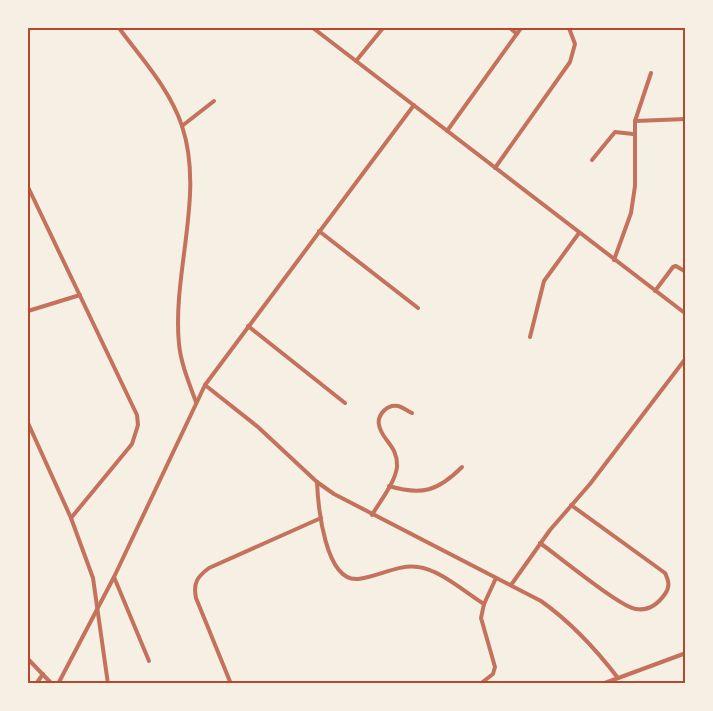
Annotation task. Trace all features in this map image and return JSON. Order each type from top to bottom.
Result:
[{"type":"lane","points":[[119,28],[162,86],[182,126],[189,157],[190,173],[179,344],[183,364],[196,402]]},
{"type":"lane","points":[[313,28],[686,314]]},
{"type":"lane","points":[[356,61],[383,28]]},
{"type":"lane","points":[[510,28],[517,34]]},
{"type":"lane","points":[[447,131],[521,28]]},
{"type":"lane","points":[[495,168],[570,62],[576,44],[569,28]]},
{"type":"lane","points":[[614,260],[628,225],[634,200],[633,134],[635,121],[651,73]]},
{"type":"lane","points":[[182,126],[214,101]]},
{"type":"lane","points":[[58,684],[114,577],[205,386],[319,230],[414,105]]},
{"type":"lane","points":[[635,121],[686,119]]},
{"type":"lane","points":[[592,160],[615,132],[633,134]]},
{"type":"lane","points":[[28,187],[133,406],[138,425],[132,444],[71,518]]},
{"type":"lane","points":[[319,230],[418,308]]},
{"type":"lane","points":[[530,337],[544,281],[580,233]]},
{"type":"lane","points":[[655,291],[673,267],[686,272]]},
{"type":"lane","points":[[28,311],[80,295]]},
{"type":"lane","points":[[248,326],[345,403]]},
{"type":"lane","points":[[511,585],[540,543],[590,484],[686,358]]},
{"type":"lane","points":[[680,367],[686,371]]},
{"type":"lane","points":[[205,386],[258,427],[317,482],[350,504],[511,585],[566,620],[586,638],[618,678]]},
{"type":"lane","points":[[372,515],[389,486],[396,469],[396,460],[391,443],[379,425],[380,418],[384,411],[390,407],[398,406],[412,413]]},
{"type":"lane","points":[[28,423],[71,518],[93,578],[108,684]]},
{"type":"lane","points":[[389,486],[409,492],[429,490],[448,482],[462,467]]},
{"type":"lane","points":[[317,482],[320,518],[334,565],[341,573],[350,579],[408,567],[418,567],[438,574],[484,604]]},
{"type":"lane","points":[[540,543],[625,605],[643,610],[659,602],[668,590],[669,581],[665,573],[571,505]]},
{"type":"lane","points":[[231,684],[196,598],[194,587],[199,575],[209,568],[320,518]]},
{"type":"lane","points":[[114,577],[149,661]]},
{"type":"lane","points":[[480,684],[493,674],[495,667],[482,625],[484,604],[496,578]]},
{"type":"lane","points":[[602,684],[686,653]]},
{"type":"lane","points":[[28,659],[52,684]]},
{"type":"lane","points":[[36,684],[43,674]]}]
